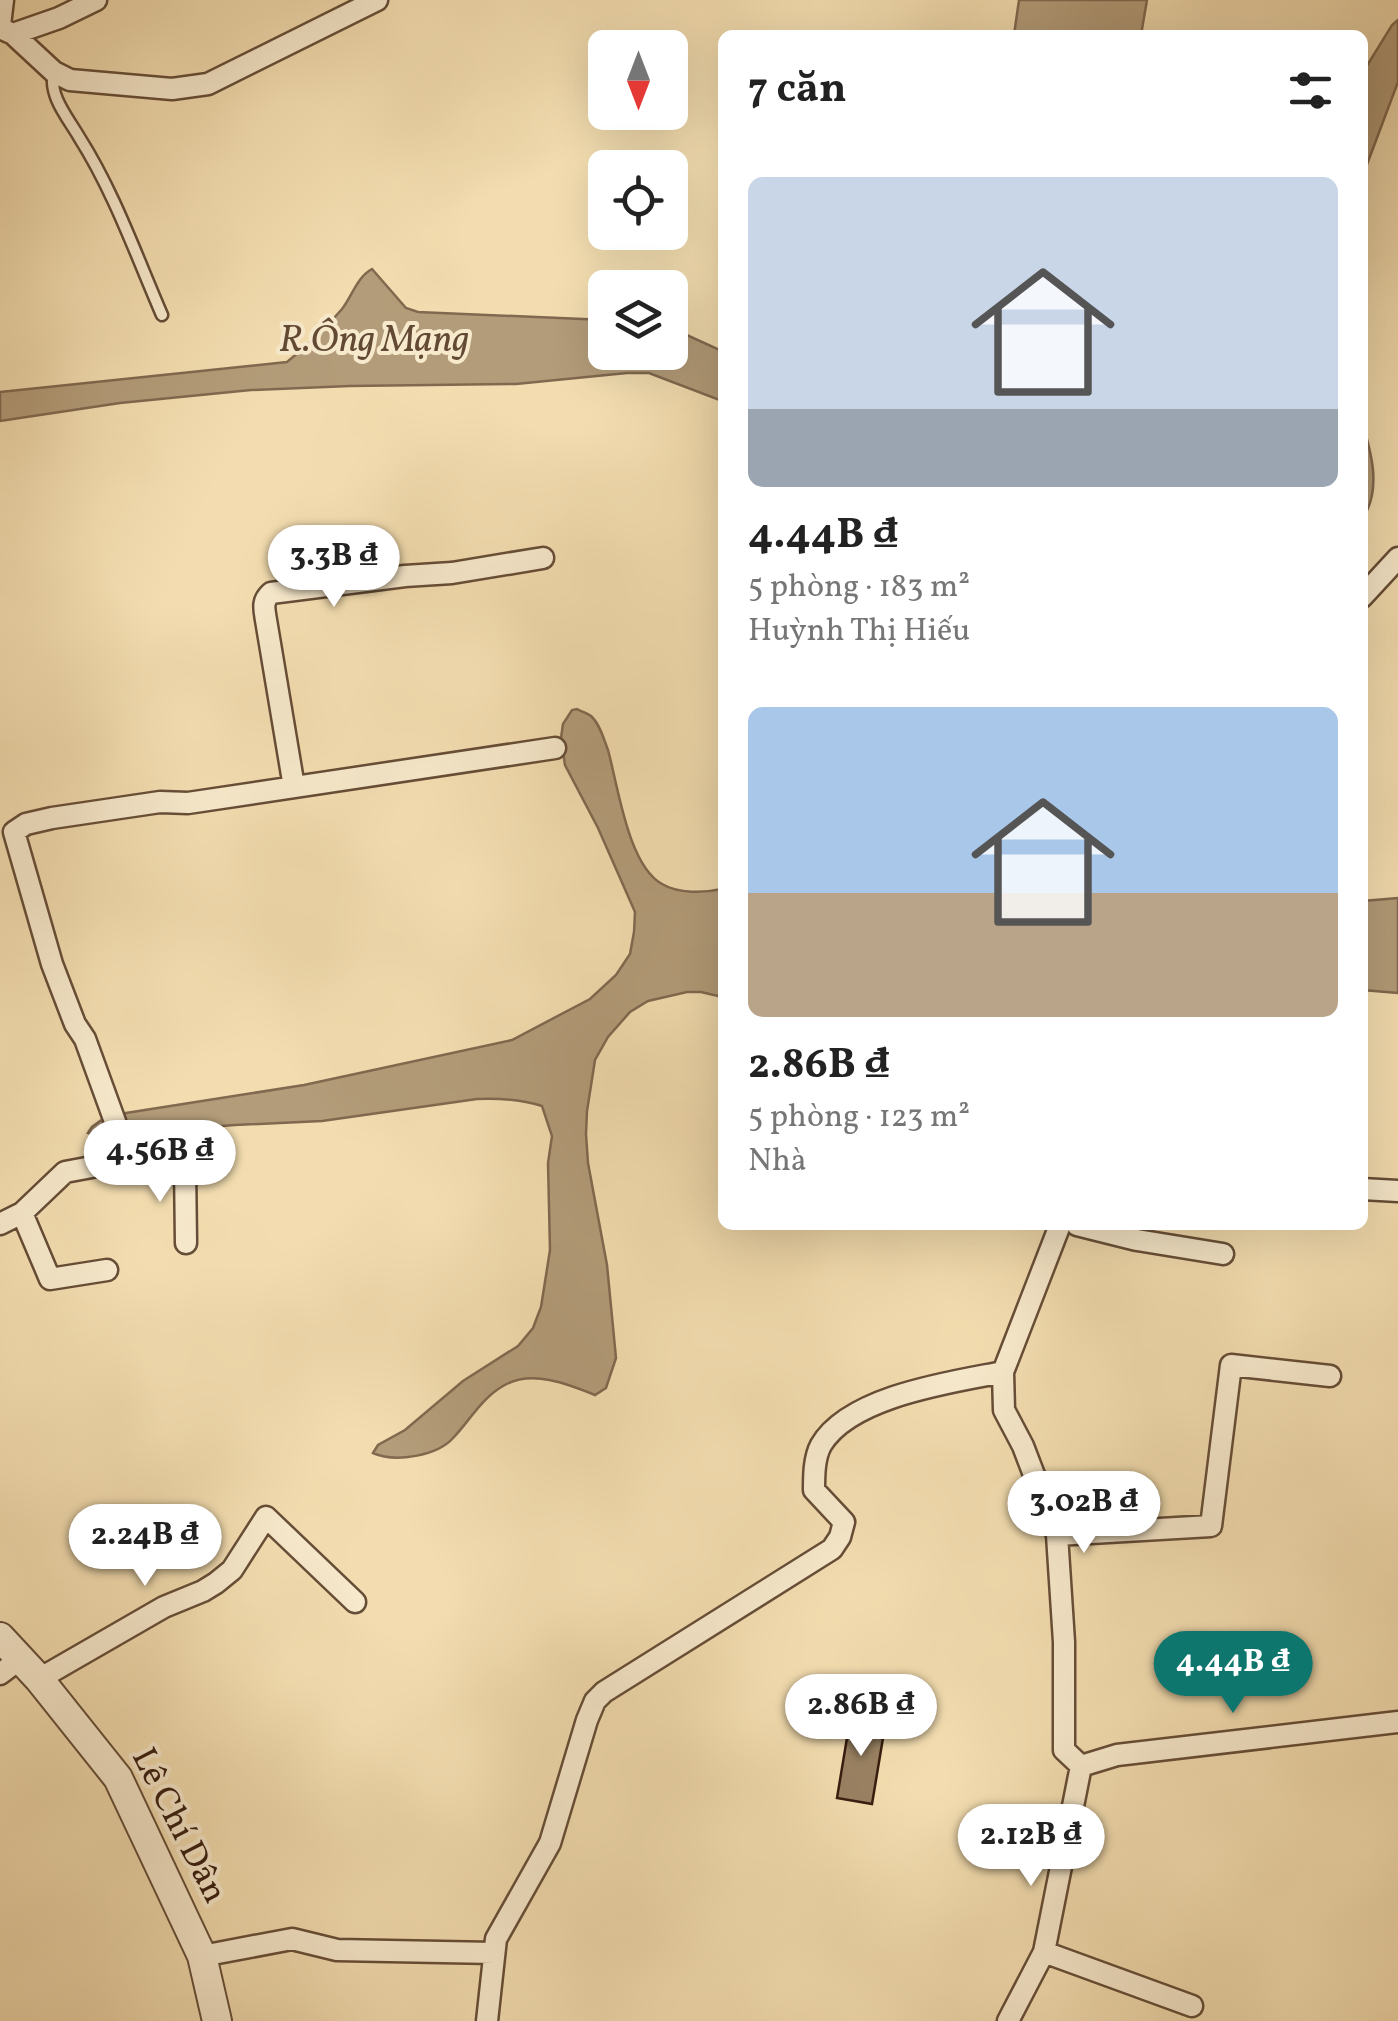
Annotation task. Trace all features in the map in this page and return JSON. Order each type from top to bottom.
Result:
[{"type":"street","points":[[3,0],[4,29],[54,72],[70,80],[172,89],[208,84],[376,0]]},
{"type":"street","points":[[4,29],[59,18],[96,0]]},
{"type":"street","points":[[294,787],[265,598],[272,592],[543,558]]},
{"type":"street","points":[[1368,590],[1398,558]]},
{"type":"street","points":[[129,1160],[85,1039],[75,1024],[52,964],[14,832],[26,824],[52,818],[160,802],[188,803],[555,748]]},
{"type":"street","points":[[0,1224],[22,1213],[65,1172],[178,1154],[184,1166],[186,1243]]},
{"type":"street","points":[[1368,1189],[1398,1191]]},
{"type":"street","points":[[22,1213],[50,1279],[106,1270]]},
{"type":"street","points":[[1058,1230],[1004,1372],[1004,1410],[1023,1446],[1057,1534],[1064,1642],[1064,1750],[1082,1766]]},
{"type":"street","points":[[1097,1230],[1224,1254]]},
{"type":"street","points":[[1057,1534],[1210,1526],[1231,1364],[1330,1376]]},
{"type":"street","points":[[488,2021],[496,1938],[550,1843],[596,1701],[604,1692],[832,1549],[844,1522],[814,1490],[820,1446],[836,1428],[870,1406],[914,1390],[1004,1372]]},
{"type":"street","points":[[20,1671],[204,1591],[232,1570],[266,1517],[355,1602]]},
{"type":"street","name":"Lê Chí Dân","points":[[0,1637],[20,1671],[118,1778],[202,1956],[217,2021]]},
{"type":"street","points":[[1082,1766],[1117,1755],[1398,1722]]},
{"type":"street","points":[[1008,2021],[1044,1952],[1082,1766]]},
{"type":"street","points":[[202,1956],[292,1939],[337,1950],[494,1952]]},
{"type":"street","points":[[1044,1952],[1192,2006]]},
{"type":"lane","points":[[54,72],[51,84],[62,109],[100,171],[162,315]]},
{"type":"water","points":[[1019,0],[1147,0],[1142,30],[1015,30]]},
{"type":"water","points":[[1398,20],[1398,82],[1368,162],[1368,64]]},
{"type":"water","name":"R.Ông Mạng","points":[[372,269],[406,308],[418,312],[588,319],[588,370],[688,370],[688,336],[718,349],[718,399],[649,373],[627,373],[516,384],[251,390],[120,403],[0,421],[0,392],[287,362],[336,316]]},
{"type":"water","points":[[1368,445],[1373,482],[1368,508]]},
{"type":"water","points":[[572,710],[591,716],[597,723],[633,843],[650,874],[676,890],[718,890],[718,996],[687,992],[648,1001],[630,1012],[608,1037],[595,1060],[586,1134],[607,1265],[616,1358],[606,1388],[595,1395],[549,1380],[514,1381],[489,1397],[447,1444],[416,1456],[382,1456],[373,1453],[378,1445],[405,1430],[463,1381],[518,1346],[533,1328],[541,1307],[550,1250],[548,1163],[552,1136],[542,1106],[477,1099],[322,1121],[96,1136],[88,1133],[107,1116],[304,1085],[512,1040],[590,999],[616,975],[630,954],[635,912],[565,765],[561,738],[563,724]]},
{"type":"water","points":[[1398,898],[1398,993],[1368,990],[1368,901]]},
{"type":"building","points":[[851,1714],[886,1720],[872,1804],[837,1798]]}]
